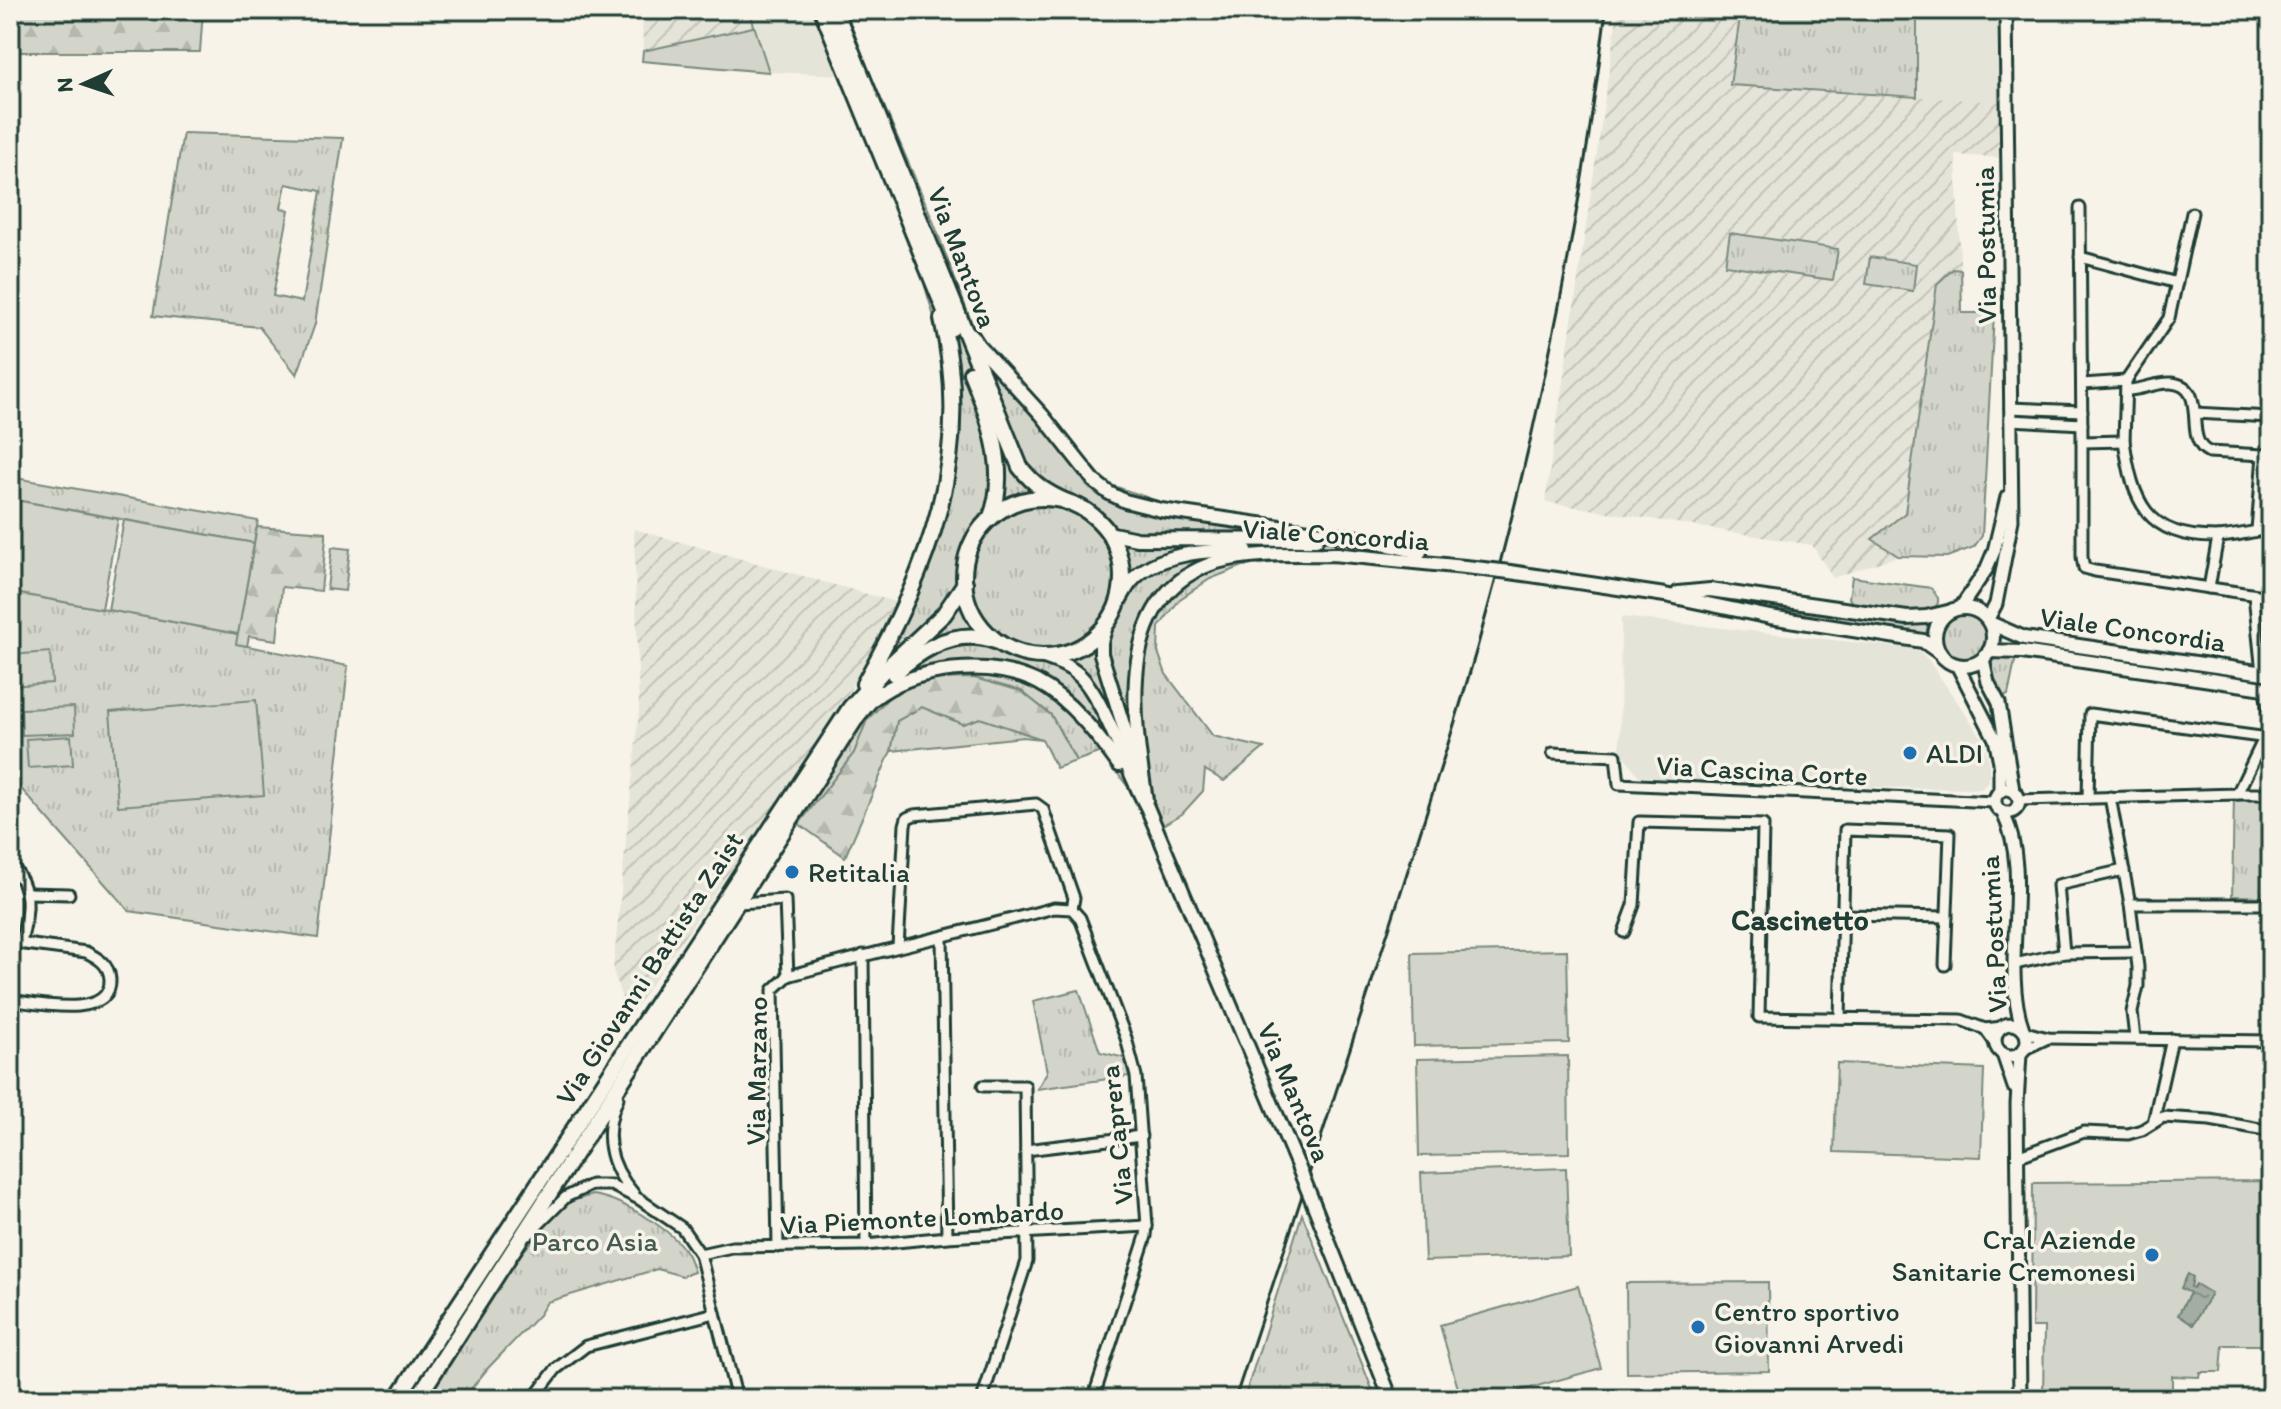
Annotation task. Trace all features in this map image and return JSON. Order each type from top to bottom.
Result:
[{"type":"main road","name":"Via Mantova","points":[[822,10],[1020,467],[1046,493],[1067,502]]},
{"type":"main road","name":"Via Mantova","points":[[835,10],[939,281],[990,428],[1000,485],[990,519]]},
{"type":"main road","points":[[939,281],[978,345],[1042,415],[1095,482],[1109,493],[1142,507],[1358,538],[1420,552]]},
{"type":"main road","points":[[850,708],[907,605],[932,536],[947,477],[953,390],[939,281]]},
{"type":"main road","points":[[1145,792],[1114,703],[1101,654],[1101,642],[1122,586],[1117,549],[1108,533],[1090,514],[1067,502],[1035,499],[1003,509],[973,540],[968,553],[965,583],[974,614],[995,641],[1017,652],[1041,656],[1067,666],[1082,678],[1099,705],[1133,783],[1147,807]]},
{"type":"main road","name":"Viale Concordia","points":[[1108,533],[1137,539],[1301,538],[1420,552],[1475,568]]},
{"type":"main road","name":"Viale Concordia","points":[[1117,604],[1132,580],[1144,571],[1173,559],[1236,550],[1291,550],[1510,572],[1665,595],[1770,617],[1923,641],[1957,665],[1975,664],[1986,655],[2022,652],[2268,688]]},
{"type":"main road","points":[[1147,807],[1136,705],[1137,658],[1144,630],[1170,590],[1215,562],[1234,558],[1339,554]]},
{"type":"main road","name":"Via Giovanni Battista Zaist","points":[[397,1399],[850,708],[882,672],[944,614],[965,583]]},
{"type":"main road","name":"Viale Concordia","points":[[1665,595],[1710,590],[1907,618],[1926,617],[1961,607],[1976,610],[1989,621],[2024,638],[2267,674]]},
{"type":"main road","points":[[1940,653],[1935,635],[1941,618],[1948,612]]},
{"type":"main road","points":[[1986,655],[1993,637],[1989,621]]},
{"type":"main road","points":[[1041,656],[1059,655],[1077,649],[1106,626]]},
{"type":"main road","name":"Via Giovanni Battista Zaist","points":[[417,1399],[868,703],[899,670],[931,647],[969,635],[995,641]]},
{"type":"main road","points":[[868,703],[907,678],[937,670],[988,671],[1027,678],[1048,689],[1073,710],[1133,783]]},
{"type":"main road","name":"Via Mantova","points":[[1147,807],[1298,1166],[1391,1399]]},
{"type":"street","name":"Via Postumia","points":[[1989,621],[1996,604],[2012,520],[2006,10]]},
{"type":"street","points":[[2080,208],[2084,568],[2271,597]]},
{"type":"street","points":[[2192,213],[2169,318],[2127,386],[2124,441],[2130,483],[2150,517],[2179,535],[2218,537],[2271,529]]},
{"type":"street","points":[[2080,257],[2177,283]]},
{"type":"street","points":[[2083,384],[2143,389],[2176,383],[2186,388],[2193,399],[2197,441],[2202,449],[2267,456],[2257,530]]},
{"type":"street","points":[[2010,414],[2082,411]]},
{"type":"street","points":[[2195,413],[2271,417]]},
{"type":"street","points":[[2010,414],[2082,424]]},
{"type":"street","points":[[2082,442],[2124,441]]},
{"type":"street","name":"Via Postumia","points":[[1961,607],[1986,570],[1994,551],[2011,480]]},
{"type":"street","points":[[2209,588],[2218,537]]},
{"type":"street","points":[[2254,595],[2267,674]]},
{"type":"street","name":"Via Postumia","points":[[1986,655],[1988,682],[1999,703],[2007,801]]},
{"type":"street","name":"Via Postumia","points":[[1957,665],[1995,739],[2007,801],[2015,870],[2015,1003],[2027,1040],[2022,1051],[2017,1104],[2020,1399]]},
{"type":"street","points":[[2237,794],[2268,738],[2268,688]]},
{"type":"street","points":[[2088,798],[2090,714],[2268,738]]},
{"type":"street","name":"Via Cascina Corte","points":[[1553,753],[1616,756],[1619,784],[2007,801]]},
{"type":"street","points":[[2007,801],[2271,794]]},
{"type":"street","points":[[2110,797],[2136,952],[2138,986],[2132,1012],[2135,1038]]},
{"type":"street","name":"Via Caprera","points":[[898,947],[907,818],[1036,804],[1043,809],[1074,898],[1072,909],[1085,930],[1126,1038],[1136,1076],[1146,1236],[1093,1399]]},
{"type":"street","points":[[1624,932],[1634,905],[1639,822],[1763,825],[1759,1017],[1961,1020],[1985,1029],[2004,1026],[2015,1003]]},
{"type":"street","points":[[1840,1018],[1845,830],[1950,834],[1945,965]]},
{"type":"street","points":[[10,863],[20,874],[27,893],[21,943]]},
{"type":"street","points":[[2064,953],[2058,885],[2124,870]]},
{"type":"street","points":[[27,893],[69,894]]},
{"type":"street","name":"Via Marzano","points":[[738,903],[785,900],[788,976],[773,990],[778,1247]]},
{"type":"street","points":[[2130,904],[2271,904]]},
{"type":"street","points":[[788,976],[1054,908],[1072,909]]},
{"type":"street","points":[[1843,915],[1947,917]]},
{"type":"street","points":[[942,938],[947,1237]]},
{"type":"street","points":[[10,942],[86,952],[104,962],[110,973],[110,986],[104,998],[93,1005],[81,1007],[10,1000]]},
{"type":"street","points":[[2015,964],[2064,953],[2136,952]]},
{"type":"street","points":[[863,955],[866,1245]]},
{"type":"street","name":"Via Postumia","points":[[2017,1104],[2011,1073],[1995,1043],[1996,1034],[2004,1026],[2015,1025],[2024,1030]]},
{"type":"street","points":[[1985,1029],[1995,1043]]},
{"type":"street","points":[[2024,1030],[2048,1038],[2271,1041]]},
{"type":"street","points":[[2003,1054],[2012,1056],[2048,1038]]},
{"type":"street","points":[[2153,1123],[2172,1039]]},
{"type":"street","points":[[633,1064],[609,1121],[609,1145],[621,1179],[639,1199]]},
{"type":"street","points":[[982,1399],[1025,1272],[1028,1233],[1025,1086],[983,1086]]},
{"type":"street","points":[[2017,1157],[2084,1132],[2128,1134],[2142,1130],[2163,1117],[2177,1116],[2271,1131]]},
{"type":"street","points":[[1026,1150],[1141,1136]]},
{"type":"street","points":[[506,1258],[566,1197],[578,1190],[591,1185],[611,1185],[639,1199],[682,1228],[700,1254],[737,1399]]},
{"type":"street","name":"Via Piemonte Lombardo","points":[[700,1254],[732,1247],[866,1245],[947,1237],[1147,1226]]},
{"type":"street","points":[[533,1399],[556,1369],[586,1346],[715,1313]]},
{"type":"shaded area","points":[[642,10],[764,10],[751,16],[754,27],[643,51]]},
{"type":"shaded area","points":[[764,10],[815,10],[842,75],[769,72],[751,16]]},
{"type":"shaded area","points":[[1618,10],[1741,10],[1731,85],[2003,102],[2003,158],[1956,155],[1962,313],[1994,313],[1982,536],[1974,547],[1947,557],[1898,556],[1833,578],[1812,545],[1545,502]]},
{"type":"shaded area","points":[[1917,10],[2002,10],[2003,102],[1917,97]]},
{"type":"shaded area","points":[[634,529],[896,602],[833,723],[628,1018],[613,970],[639,711]]},
{"type":"shaded area","points":[[1621,617],[1916,649],[1927,658],[1982,738],[1989,760],[1989,781],[1981,789],[1742,785],[1639,776],[1620,750]]},
{"type":"green space","points":[[10,10],[203,10],[200,52],[10,52]]},
{"type":"green space","points":[[815,10],[843,10],[932,218],[971,321],[986,345],[1108,484],[1169,505],[1346,540],[1344,549],[1243,566],[1210,579],[1180,599],[1159,627],[1158,652],[1166,674],[1213,736],[1264,748],[1224,781],[1205,770],[1203,791],[1182,814],[1150,832],[1128,787],[1101,752],[1076,761],[1051,715],[1021,691],[974,678],[867,720],[854,753],[799,824],[922,580],[956,417],[942,344],[924,283]]},
{"type":"green space","points":[[1741,10],[1917,10],[1917,97],[1730,85]]},
{"type":"green space","points":[[751,16],[769,72],[642,61],[643,51],[753,27]]},
{"type":"green space","points":[[183,133],[343,138],[315,324],[297,375],[259,327],[153,316]],"holes":[[[286,184],[321,191],[302,302],[273,296],[289,210],[281,208]]]},
{"type":"green space","points":[[1730,233],[1838,249],[1833,280],[1725,265]]},
{"type":"green space","points":[[1870,257],[1916,264],[1913,291],[1866,284]]},
{"type":"green space","points":[[1953,269],[1961,270],[1962,313],[1994,313],[1982,536],[1974,547],[1947,557],[1898,556],[1872,539],[1905,513],[1937,284]]},
{"type":"green space","points":[[10,477],[258,521],[254,543],[10,499]]},
{"type":"green space","points":[[10,499],[118,519],[102,609],[10,592]]},
{"type":"green space","points":[[124,520],[254,543],[238,634],[108,610]]},
{"type":"green space","points":[[257,527],[326,532],[326,538],[321,591],[282,587],[277,640],[249,636],[247,646],[236,644]]},
{"type":"green space","points":[[332,547],[350,549],[345,591],[327,589]]},
{"type":"green space","points":[[1852,577],[1931,588],[1938,603],[1932,611],[1908,613],[1854,606],[1849,598]]},
{"type":"green space","points":[[10,592],[238,634],[237,644],[348,666],[318,938],[129,911],[10,776]]},
{"type":"green space","points":[[1713,597],[1911,623],[1928,622],[1926,637],[1770,611]]},
{"type":"green space","points":[[1965,614],[1981,620],[1987,636],[1981,652],[1965,658],[1949,652],[1943,636],[1949,620]]},
{"type":"green space","points":[[50,652],[52,683],[10,686],[10,655]]},
{"type":"green space","points":[[1996,655],[2016,657],[2008,695],[2001,698],[1990,666]]},
{"type":"green space","points":[[974,678],[1021,691],[1051,715],[1076,761],[1056,768],[1042,739],[980,718],[963,724],[922,707],[897,721],[891,751],[845,857],[799,824],[854,753],[867,720],[896,690],[938,679]]},
{"type":"green space","points":[[256,700],[264,795],[118,806],[110,712]]},
{"type":"green space","points":[[74,707],[75,733],[22,735],[21,709]]},
{"type":"green space","points":[[922,707],[962,724],[980,718],[1042,739],[1023,737],[891,751],[897,721]]},
{"type":"green space","points":[[71,736],[73,765],[28,768],[26,739]]},
{"type":"green space","points":[[2234,797],[2271,797],[2271,897],[2232,896]]},
{"type":"green space","points":[[1567,950],[1569,1043],[1414,1046],[1412,953]]},
{"type":"green space","points":[[1079,990],[1100,1052],[1125,1058],[1130,1076],[1037,1089],[1047,1072],[1033,1001]]},
{"type":"green space","points":[[1568,1056],[1569,1153],[1419,1156],[1417,1059]]},
{"type":"green space","points":[[1837,1063],[1984,1069],[1981,1157],[1834,1152]]},
{"type":"green space","points":[[1566,1168],[1569,1256],[1425,1261],[1421,1173]]},
{"type":"green space","name":"Cral Aziende Sanitarie Cremonesi","points":[[2271,1181],[2271,1345],[2223,1345],[2221,1372],[2200,1372],[2199,1377],[2172,1376],[2172,1399],[2043,1399],[2044,1327],[2032,1327],[2033,1183]]},
{"type":"green space","name":"Parco Asia","points":[[592,1195],[616,1202],[658,1225],[680,1244],[694,1272],[682,1276],[657,1269],[547,1302],[539,1315],[463,1399],[426,1399],[507,1270],[560,1209],[572,1201]]},
{"type":"green space","points":[[1302,1214],[1376,1399],[1244,1399]]},
{"type":"green space","name":"Centro sportivo Giovanni Arvedi","points":[[1768,1282],[1769,1371],[1627,1373],[1626,1283]]},
{"type":"green space","points":[[1578,1286],[1601,1368],[1491,1399],[1461,1399],[1440,1325]]},
{"type":"water","points":[[2188,1274],[2193,1277],[2191,1287],[2196,1284],[2211,1293],[2193,1325],[2178,1315],[2190,1293],[2181,1288]]},
{"type":"railway","points":[[1235,1399],[1428,807],[1498,569],[1554,331],[1583,171],[1606,10]]},
{"type":"place","name":"ALDI","points":[[1910,753]]},
{"type":"place","name":"Retitalia","points":[[792,872]]},
{"type":"place","name":"Cral Aziende Sanitarie Cremonesi","points":[[2152,1255]]},
{"type":"place","name":"Centro sportivo Giovanni Arvedi","points":[[1698,1327]]},
{"type":"district","name":"Cascinetto","points":[[1800,919]]}]
